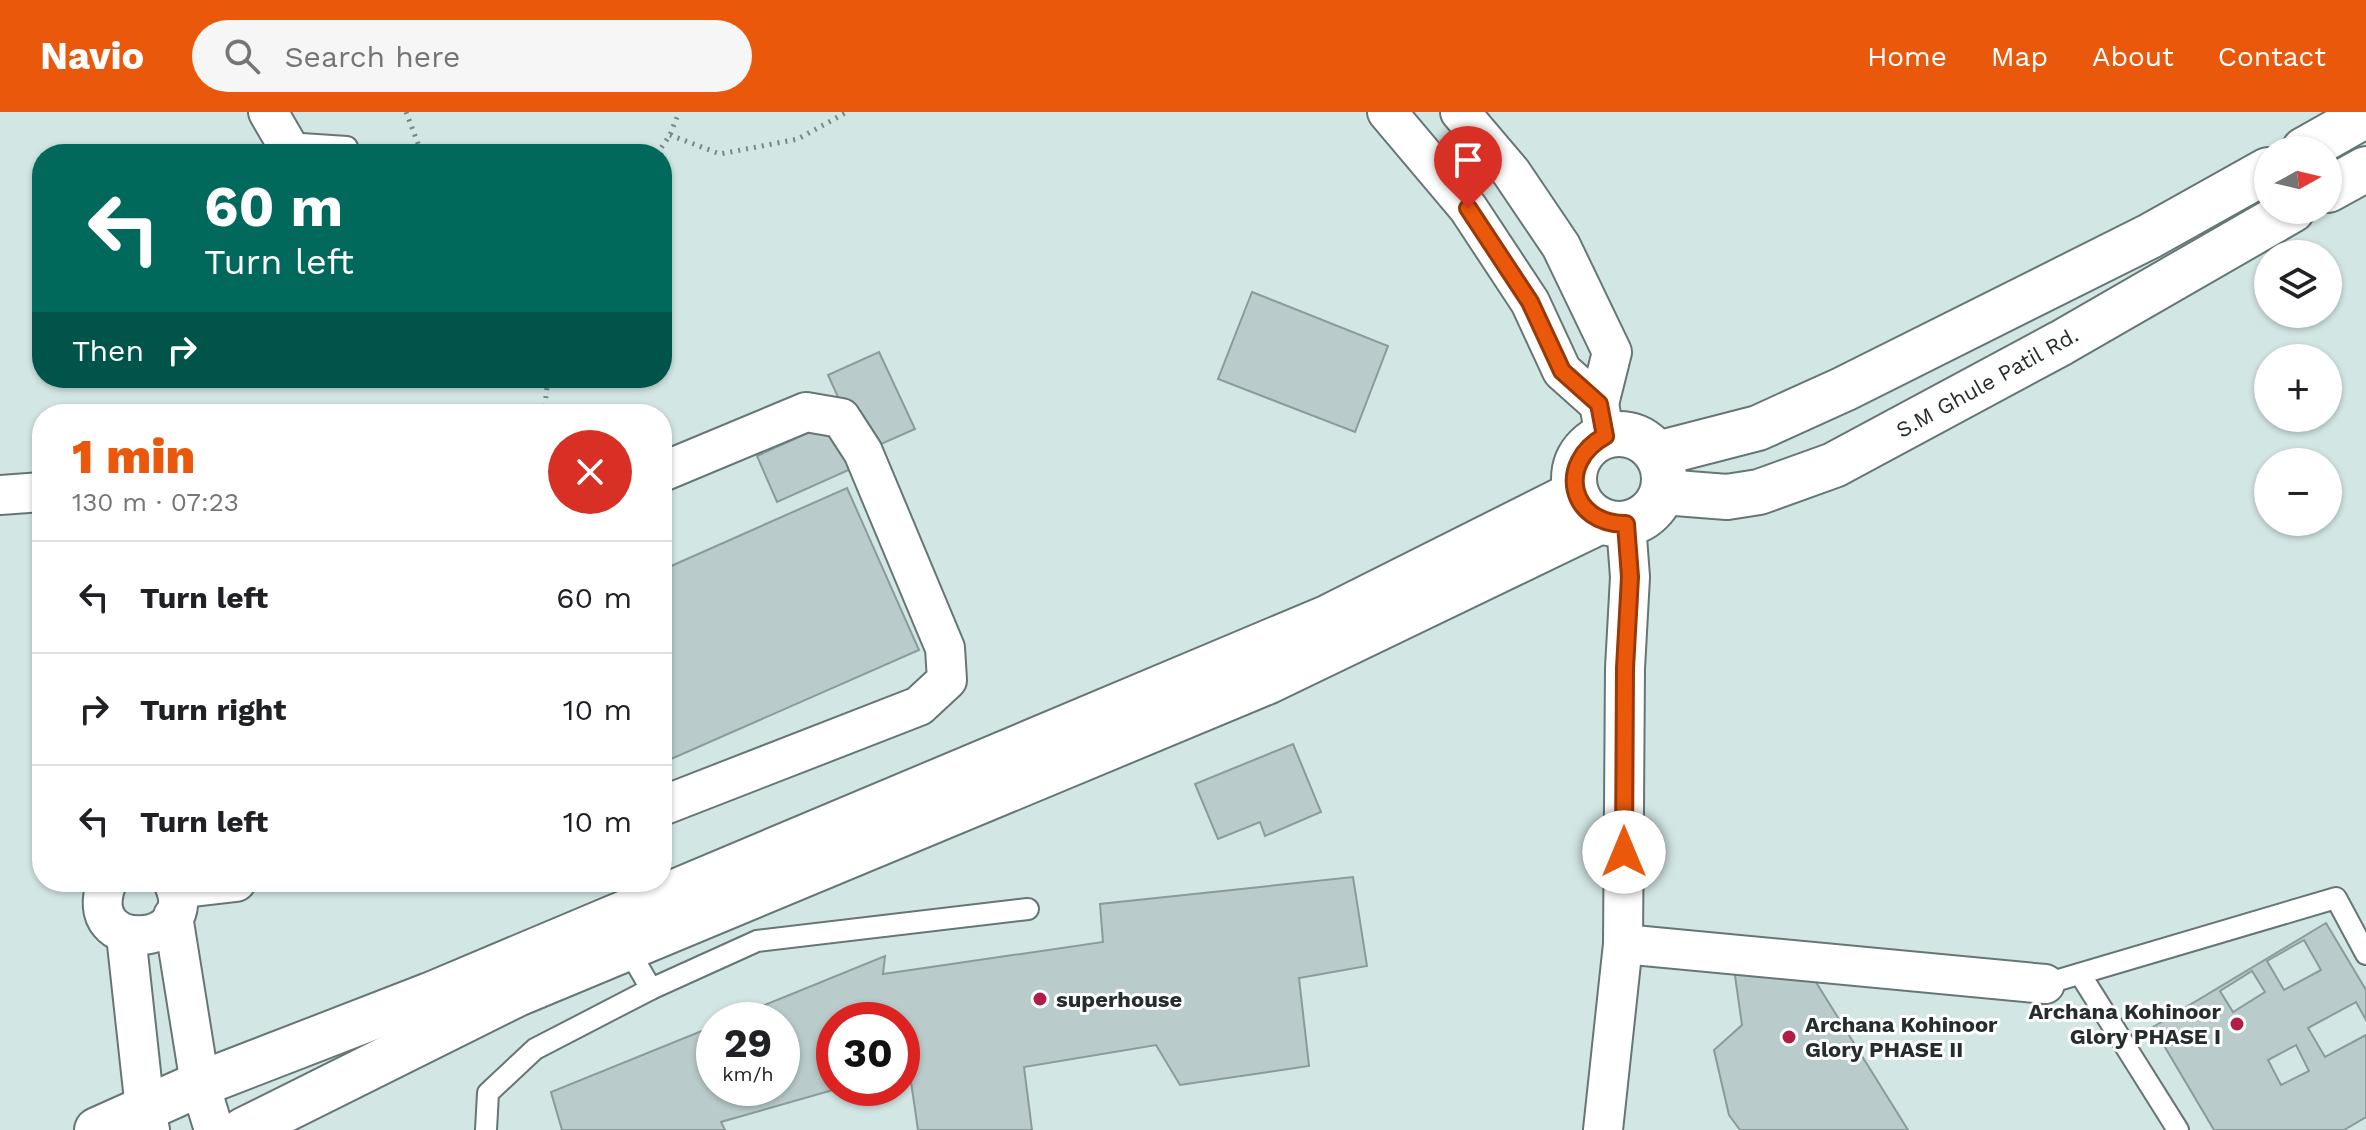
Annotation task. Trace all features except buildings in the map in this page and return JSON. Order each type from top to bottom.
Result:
[{"type":"street","points":[[244,1130],[438,1013],[1329,617],[1601,512],[1642,518],[1655,508],[1660,473],[1643,440],[1625,434],[1602,420],[1562,371],[1530,302],[1468,208],[1387,112]]},
{"type":"street","points":[[1460,112],[1511,172],[1561,246],[1612,352],[1602,420],[1583,452],[1574,478],[1601,512],[1630,577],[1625,668],[1623,944],[1603,1130]]},
{"type":"street","points":[[2329,136],[2366,115]]},
{"type":"street","points":[[2342,182],[2366,169]]},
{"type":"street","points":[[1660,473],[1844,389],[2150,236],[2254,178]]},
{"type":"street","name":"S.M Ghule Patil Rd.","points":[[1660,473],[1727,497],[1759,492],[1834,465],[2061,343],[2268,224]]},
{"type":"street","points":[[672,468],[806,412],[841,418],[863,452],[945,648],[947,680],[919,706],[672,802]]},
{"type":"street","points":[[0,495],[32,493]]},
{"type":"street","points":[[97,1130],[148,1119],[200,1084],[438,1013],[517,994],[1269,681],[1601,512]]},
{"type":"street","points":[[105,892],[103,905],[115,927],[126,935],[150,936],[161,931],[174,896]]},
{"type":"street","points":[[174,896],[200,1084],[214,1130]]},
{"type":"street","points":[[126,935],[148,1119]]},
{"type":"street","points":[[1623,944],[2062,979]]},
{"type":"lane","points":[[281,136],[329,144]]},
{"type":"lane","points":[[2178,1130],[2062,979],[2336,898],[2366,954]]},
{"type":"lane","points":[[486,1130],[488,1093],[535,1049],[651,989],[757,941],[1028,909]]},
{"type":"lane","points":[[627,947],[651,989]]},
{"type":"path","points":[[406,112],[418,144]]},
{"type":"path","points":[[664,144],[679,112]]},
{"type":"path","points":[[670,135],[720,154],[798,139],[847,112]]},
{"type":"place","name":"superhouse","points":[[1040,999]]},
{"type":"place","name":"Archana Kohinoor Glory PHASE I","points":[[2237,1024]]},
{"type":"place","name":"Archana Kohinoor Glory PHASE II","points":[[1789,1037]]},
{"type":"route","points":[[1468,208],[1530,302],[1562,371],[1599,404],[1605,436],[1583,452],[1574,478],[1576,493],[1590,514],[1601,521],[1626,524],[1630,577],[1625,668],[1624,852]]}]
